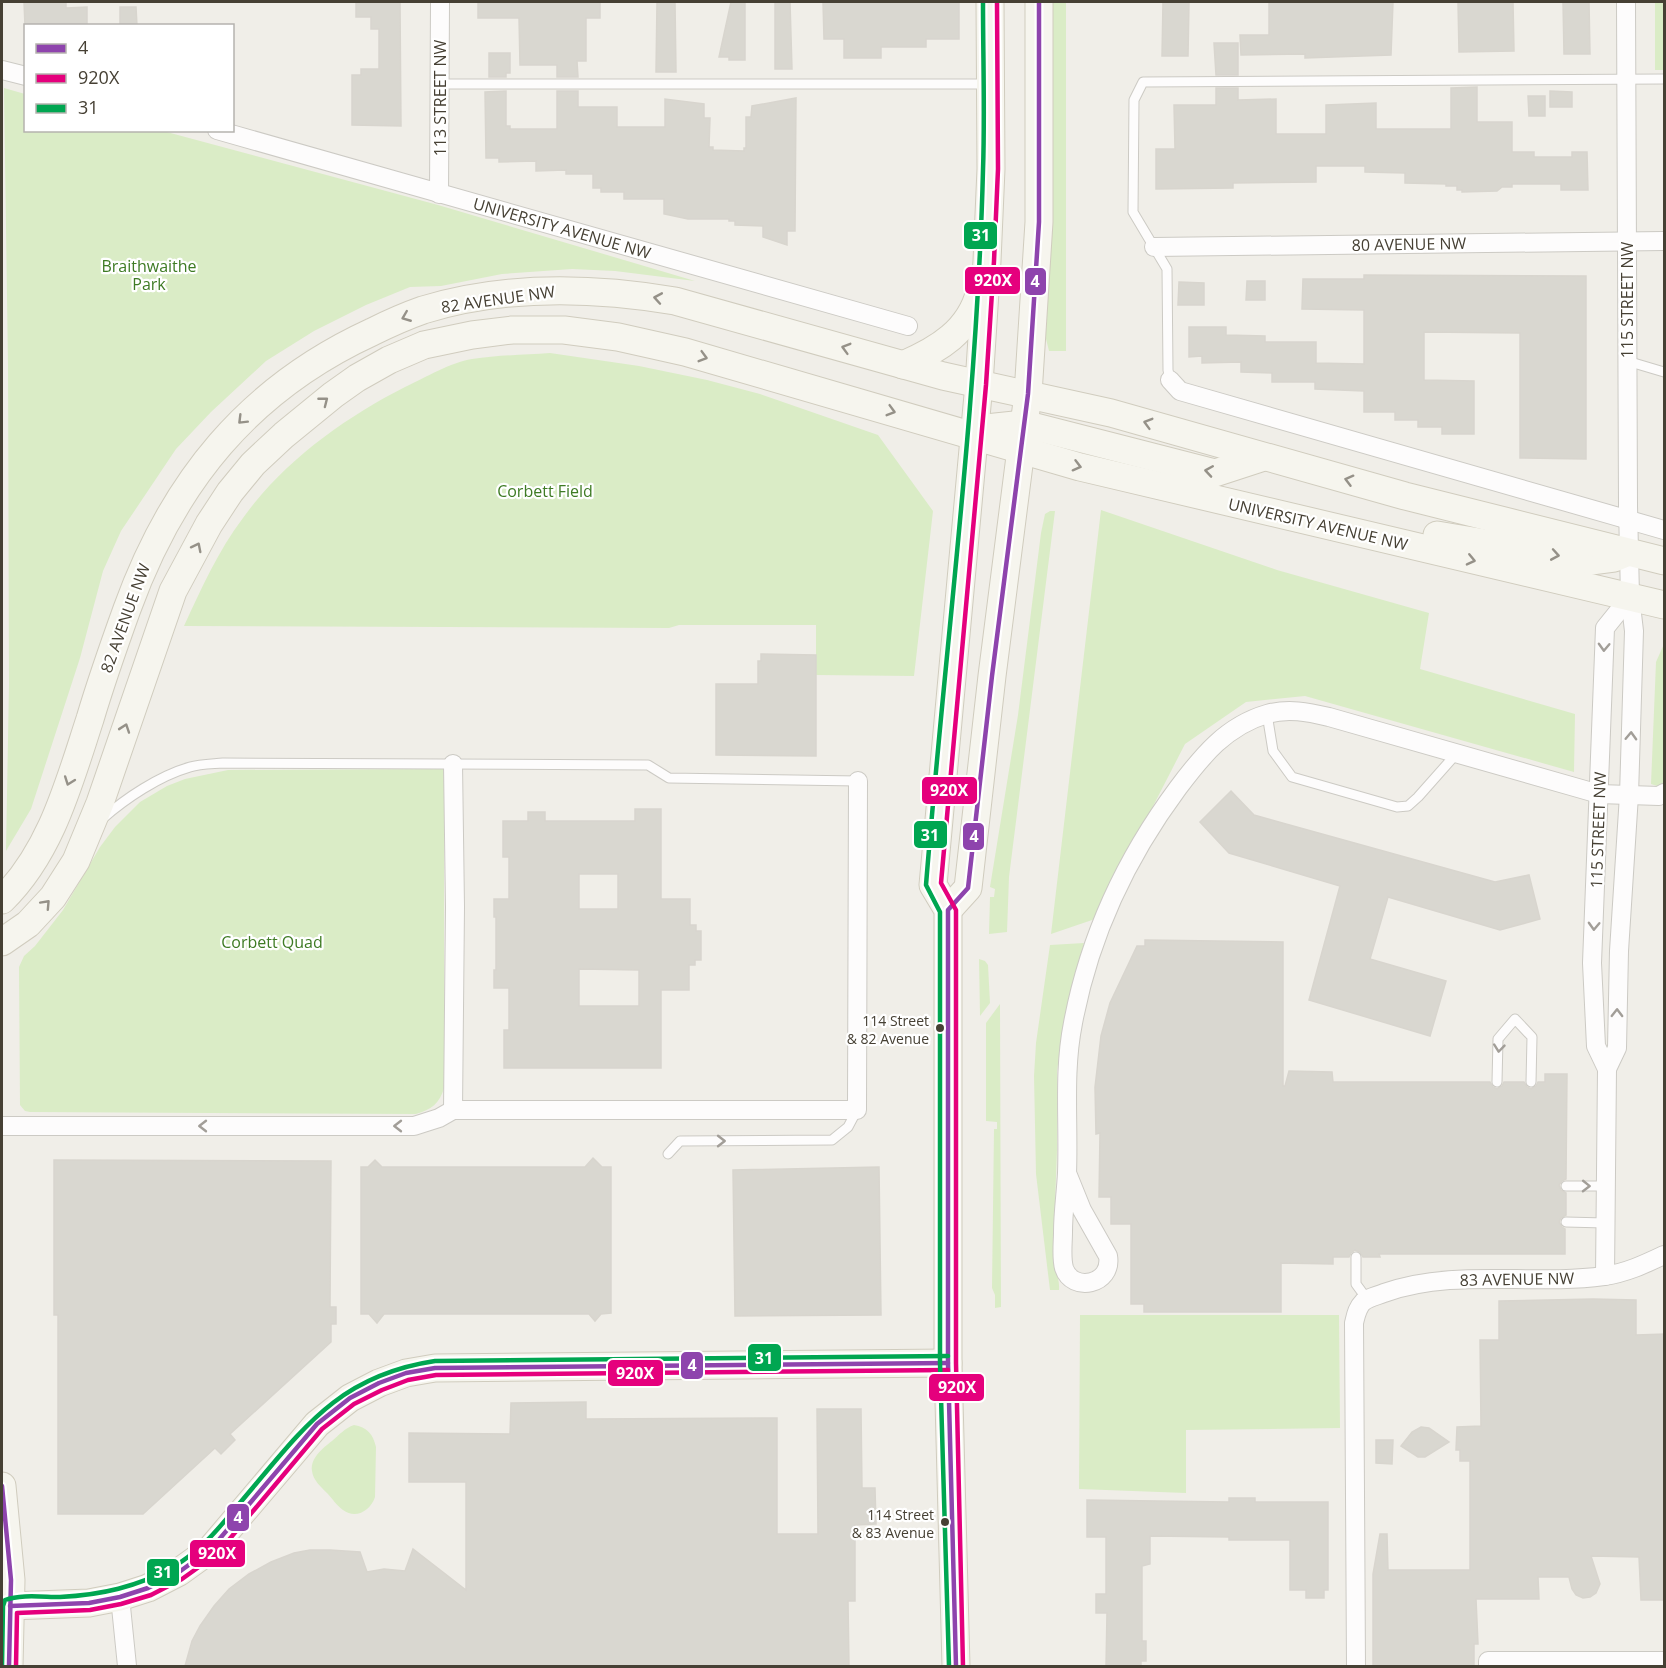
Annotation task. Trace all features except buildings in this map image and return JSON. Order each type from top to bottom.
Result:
[{"type":"main road","points":[[956,1666],[948,1364],[946,940],[948,910],[933,885],[979,384],[987,261],[991,169],[990,2]]},
{"type":"main road","points":[[948,910],[968,888],[1028,394],[1039,222],[1039,2]]},
{"type":"main road","points":[[903,364],[936,349],[963,326],[976,304],[987,261]]},
{"type":"main road","name":"82 AVENUE NW","points":[[2,900],[13,889],[57,816],[128,607],[159,534],[194,476],[230,431],[253,408],[318,360],[346,344],[422,310],[462,301],[528,292],[580,290],[632,293],[675,301],[903,364],[1028,394]]},
{"type":"main road","name":"82 AVENUE NW","points":[[2,942],[28,924],[53,897],[76,861],[90,830],[173,591],[230,492],[253,464],[333,394],[389,360],[424,345],[472,335],[512,330],[574,331],[618,337],[685,352],[974,436]]},
{"type":"main road","points":[[1028,394],[1111,412],[1457,510],[1665,561]]},
{"type":"main road","name":"UNIVERSITY AVENUE NW","points":[[974,436],[1023,437],[1092,470],[1665,605]]},
{"type":"main road","points":[[1023,437],[1208,472],[1221,472],[1264,457]]},
{"type":"main road","points":[[1394,542],[1439,535],[1591,561],[1614,558],[1630,551]]},
{"type":"main road","points":[[1630,597],[1644,588],[1665,585]]},
{"type":"main road","points":[[6,1606],[89,1602],[120,1597],[148,1588],[179,1572],[210,1549],[317,1424],[350,1398],[379,1383],[406,1373],[435,1368],[948,1364]]},
{"type":"main road","points":[[2,1486],[11,1580],[6,1606],[9,1666]]},
{"type":"street","name":"113 STREET NW","points":[[439,194],[440,2]]},
{"type":"street","name":"115 STREET NW","points":[[1606,1069],[1617,1048],[1619,951],[1629,795],[1634,631],[1630,597],[1628,519],[1626,2]]},
{"type":"street","points":[[2,69],[24,75]]},
{"type":"street","name":"UNIVERSITY AVENUE NW","points":[[223,132],[908,326]]},
{"type":"street","name":"80 AVENUE NW","points":[[1154,247],[1665,241]]},
{"type":"street","points":[[1170,380],[1180,392],[1665,530]]},
{"type":"street","name":"115 STREET NW","points":[[1605,1276],[1606,1069],[1596,1046],[1592,963],[1605,628],[1630,597]]},
{"type":"street","points":[[1067,1173],[1082,1210],[1108,1256],[1109,1262],[1104,1275],[1093,1282],[1078,1282],[1072,1279],[1064,1267],[1063,1215],[1067,1173],[1067,1083],[1072,1025],[1088,961],[1120,883],[1160,814],[1203,755],[1224,735],[1267,714],[1293,710],[1310,712],[1599,794],[1659,796],[1665,793]]},
{"type":"street","points":[[453,764],[455,907],[453,1110]]},
{"type":"street","points":[[2,1126],[414,1126],[439,1118],[453,1110],[857,1110],[858,781]]},
{"type":"street","name":"83 AVENUE NW","points":[[1367,1299],[1403,1286],[1442,1280],[1564,1279],[1605,1276],[1641,1266],[1665,1255]]},
{"type":"street","points":[[1356,1666],[1354,1323],[1357,1310],[1367,1299]]},
{"type":"street","points":[[120,1597],[127,1666]]},
{"type":"street","points":[[1488,1666],[1488,1661],[1665,1661]]},
{"type":"lane","points":[[1170,380],[1167,269],[1133,212],[1134,100],[1143,82],[1665,79]]},
{"type":"lane","points":[[440,84],[991,84]]},
{"type":"lane","points":[[1627,361],[1665,372]]},
{"type":"lane","points":[[1267,714],[1273,751],[1292,777],[1397,807],[1408,806],[1457,753]]},
{"type":"lane","points":[[90,830],[124,801],[150,786],[180,771],[202,765],[223,763],[648,765],[669,778],[858,781]]},
{"type":"lane","points":[[1497,1082],[1498,1039],[1515,1019],[1532,1037],[1531,1082]]},
{"type":"lane","points":[[669,1154],[680,1141],[832,1140],[848,1127],[857,1110]]},
{"type":"lane","points":[[1566,1186],[1605,1186]]},
{"type":"lane","points":[[1566,1222],[1605,1222]]},
{"type":"lane","points":[[1356,1257],[1356,1284],[1367,1299]]},
{"type":"green space","points":[[1052,2],[1066,2],[1066,351],[1049,351],[1045,335]]},
{"type":"green space","points":[[1655,2],[1664,2],[1664,70],[1655,70]]},
{"type":"green space","name":"Braithwaithe Park","points":[[4,88],[24,94],[24,132],[167,132],[438,205],[695,281],[615,271],[572,269],[502,274],[441,286],[410,287],[366,305],[314,331],[266,361],[211,412],[176,449],[121,531],[103,571],[80,658],[31,809],[6,851],[9,684]]},
{"type":"green space","name":"Corbett Field","points":[[550,353],[639,366],[707,380],[760,394],[878,435],[933,511],[914,676],[816,675],[816,625],[679,625],[669,628],[184,626],[218,557],[243,518],[277,478],[337,427],[382,399],[455,363],[482,358]]},
{"type":"green space","points":[[1101,510],[1277,570],[1429,613],[1420,669],[1575,714],[1574,772],[1305,696],[1246,702],[1185,744],[1095,919],[1051,934]]},
{"type":"green space","points":[[1055,511],[1009,877],[1007,932],[989,934],[990,897],[994,897],[995,889],[990,887],[1018,715],[1041,533],[1045,514]]},
{"type":"green space","points":[[1664,644],[1664,785],[1657,786],[1651,784],[1656,662]]},
{"type":"green space","name":"Corbett Quad","points":[[444,769],[444,1088],[434,1105],[416,1114],[30,1112],[25,1111],[20,1105],[19,967],[24,956],[35,946],[63,910],[100,847],[115,827],[140,802],[167,786],[185,779],[228,770]]},
{"type":"green space","points":[[1084,943],[1071,991],[1057,1071],[1053,1257],[1059,1290],[1050,1290],[1036,1174],[1034,1076],[1036,1043],[1050,945]]},
{"type":"green space","points":[[979,959],[988,965],[990,1003],[980,1016]]},
{"type":"green space","points":[[1000,1004],[1001,1307],[995,1308],[995,1295],[992,1288],[994,1129],[997,1129],[997,1122],[986,1121],[986,1023]]},
{"type":"green space","points":[[1080,1315],[1339,1315],[1340,1428],[1186,1430],[1186,1493],[1079,1489]]},
{"type":"green space","points":[[354,1425],[369,1432],[376,1447],[375,1497],[367,1509],[358,1514],[348,1513],[341,1508],[320,1486],[312,1471],[313,1462],[321,1450]]},
{"type":"transit line","name":"31","points":[[949,1666],[940,1363],[940,912],[926,885],[967,439],[980,260],[984,149],[983,2]]},
{"type":"transit line","name":"920X","points":[[963,1666],[956,1363],[956,910],[941,883],[986,385],[994,261],[998,169],[997,2]]},
{"type":"transit line","name":"4","points":[[956,1666],[948,1363],[948,910],[968,888],[1028,394],[1039,222],[1039,2]]},
{"type":"transit line","name":"31","points":[[2,1666],[5,1600],[25,1596],[60,1597],[104,1592],[146,1580],[173,1567],[209,1538],[281,1454],[322,1411],[345,1394],[371,1380],[400,1369],[435,1361],[948,1356]]},
{"type":"transit line","name":"4","points":[[10,1606],[89,1603],[120,1597],[148,1588],[179,1572],[211,1549],[317,1424],[350,1398],[379,1383],[406,1373],[435,1368],[948,1363]]},
{"type":"transit line","name":"920X","points":[[16,1666],[17,1613],[90,1610],[121,1604],[151,1595],[182,1579],[217,1554],[322,1429],[354,1404],[408,1380],[436,1375],[948,1370]]},
{"type":"transit line","name":"4","points":[[2,1486],[11,1580],[9,1666]]},
{"type":"place","name":"114 Street & 82 Avenue","points":[[940,1028]]},
{"type":"place","name":"114 Street & 83 Avenue","points":[[945,1522]]}]
